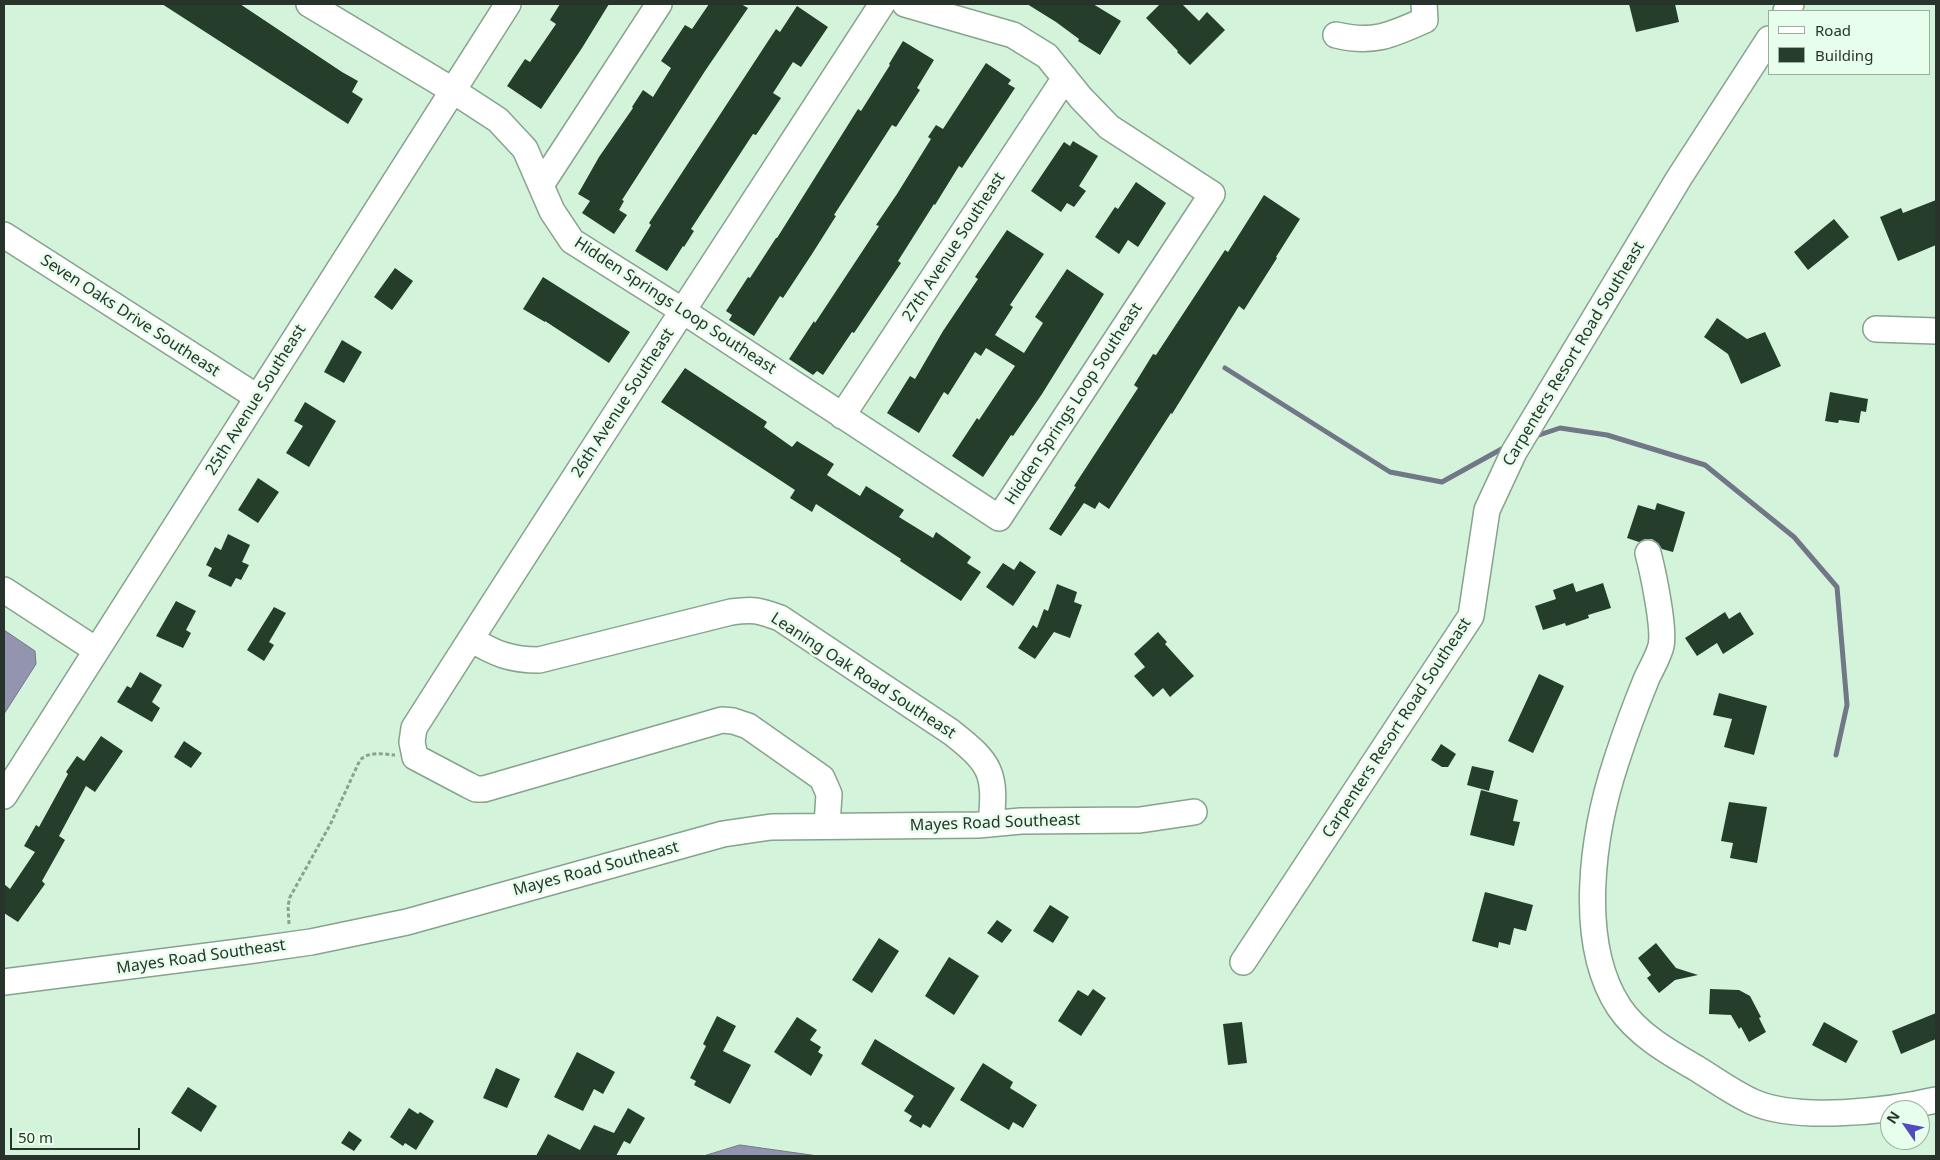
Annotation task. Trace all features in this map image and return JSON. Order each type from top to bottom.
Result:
[{"type":"street","name":"Hidden Springs Loop Southeast","points":[[309,4],[452,90],[498,120],[525,149],[552,211],[572,241],[684,311],[999,518],[1212,194],[1109,126],[1081,98],[1048,56],[1013,35],[905,4]]},
{"type":"street","name":"25th Avenue Southeast","points":[[4,796],[508,4]]},
{"type":"street","points":[[541,185],[659,4]]},
{"type":"street","name":"26th Avenue Southeast","points":[[415,757],[412,742],[414,728],[632,387],[684,311],[882,4]]},
{"type":"street","points":[[1336,35],[1353,39],[1382,38],[1425,20],[1424,4]]},
{"type":"street","name":"Carpenters Resort Road Southeast","points":[[1243,962],[1471,616],[1487,510],[1514,452],[1679,178],[1768,40]]},
{"type":"street","name":"27th Avenue Southeast","points":[[842,416],[1065,78]]},
{"type":"street","name":"Seven Oaks Drive Southeast","points":[[4,235],[257,397]]},
{"type":"street","points":[[1876,329],[1936,331]]},
{"type":"street","points":[[1648,553],[1654,578],[1661,646],[1637,702],[1616,762],[1603,809],[1593,870],[1592,916],[1598,951],[1608,985],[1620,1008],[1645,1035],[1678,1058],[1753,1102],[1779,1110],[1854,1113],[1936,1100]]},
{"type":"street","points":[[4,590],[96,650]]},
{"type":"street","name":"Leaning Oak Road Southeast","points":[[471,639],[493,653],[520,660],[539,660],[731,612],[752,609],[764,612],[780,618],[951,732],[976,751],[988,769],[992,782],[994,795],[991,824]]},
{"type":"street","points":[[415,757],[476,789],[484,789],[722,720],[733,721],[748,726],[822,778],[829,794],[827,825]]},
{"type":"street","name":"Mayes Road Southeast","points":[[4,982],[289,945],[407,922],[723,834],[771,827],[1140,820],[1194,812]]},
{"type":"path","points":[[289,945],[288,906],[290,897],[330,825],[360,760],[370,754],[415,757]]},
{"type":"water","points":[[4,630],[35,651],[36,664],[4,714]]},
{"type":"water","points":[[740,1145],[818,1156],[704,1156]]},
{"type":"building","points":[[162,4],[240,4],[358,81],[352,92],[363,99],[348,124]]},
{"type":"building","points":[[560,4],[609,4],[541,109],[507,86],[525,59],[530,62],[556,24],[550,20]]},
{"type":"building","points":[[709,4],[741,4],[748,8],[622,200],[624,201],[619,210],[627,215],[614,234],[582,213],[590,201],[578,194],[599,157],[633,108],[643,90],[653,97],[671,68],[661,61],[685,25],[692,29]]},
{"type":"building","points":[[1027,4],[1093,4],[1121,21],[1100,55],[1078,41],[1079,39],[1056,22]]},
{"type":"building","points":[[1160,4],[1182,4],[1199,21],[1207,12],[1225,30],[1190,65],[1146,18]]},
{"type":"building","points":[[1629,4],[1675,4],[1679,22],[1636,32]]},
{"type":"building","points":[[797,6],[828,27],[801,67],[793,62],[773,93],[781,98],[756,135],[753,134],[691,229],[694,231],[667,271],[635,251],[651,225],[649,223],[776,29],[780,32]]},
{"type":"building","points":[[903,41],[934,60],[917,88],[920,90],[896,127],[892,125],[834,215],[836,216],[812,254],[783,298],[780,296],[754,336],[729,320],[732,315],[726,311],[777,238],[858,109],[861,111]]},
{"type":"building","points":[[986,63],[1011,80],[1008,84],[1015,88],[962,168],[959,166],[934,204],[898,261],[901,263],[854,333],[852,332],[823,375],[817,371],[813,375],[789,359],[879,226],[876,225],[931,139],[928,137],[936,125],[943,129]]},
{"type":"building","points":[[1073,141],[1098,156],[1079,186],[1086,191],[1074,207],[1067,203],[1061,212],[1031,191],[1064,142],[1070,146]]},
{"type":"building","points":[[1136,182],[1166,203],[1138,247],[1128,240],[1119,254],[1095,237],[1115,207],[1118,209]]},
{"type":"building","points":[[1264,195],[1300,219],[1244,310],[1239,306],[1172,414],[1109,509],[1099,502],[1095,509],[1084,503],[1061,536],[1049,529],[1076,487],[1074,486],[1138,388],[1134,385],[1153,354],[1156,355],[1225,250],[1228,252]]},
{"type":"building","points":[[1936,200],[1936,245],[1898,261],[1880,217],[1901,208],[1903,213]]},
{"type":"building","points":[[1834,219],[1849,237],[1808,270],[1794,252]]},
{"type":"building","points":[[1007,230],[1044,254],[1010,305],[1013,307],[995,335],[1024,353],[1043,323],[1035,317],[1067,269],[1104,294],[1042,394],[1013,436],[1011,435],[983,477],[952,456],[1015,366],[986,348],[981,356],[975,352],[948,395],[944,392],[919,433],[887,413],[910,376],[915,379],[943,331],[978,279],[975,277]]},
{"type":"building","points":[[395,268],[413,281],[392,310],[374,297]]},
{"type":"building","points":[[543,277],[630,332],[609,363],[545,321],[523,309]]},
{"type":"building","points":[[1717,318],[1747,339],[1765,332],[1781,366],[1741,384],[1728,354],[1704,337]]},
{"type":"building","points":[[342,340],[362,352],[344,383],[324,372]]},
{"type":"building","points":[[685,368],[767,422],[764,427],[792,447],[797,441],[834,464],[827,475],[860,496],[866,486],[904,510],[899,517],[933,538],[936,532],[971,557],[967,563],[981,572],[961,601],[900,561],[901,559],[816,504],[812,512],[790,498],[795,490],[661,402]]},
{"type":"building","points":[[1830,392],[1868,399],[1866,412],[1861,411],[1859,423],[1839,420],[1838,423],[1825,421]]},
{"type":"building","points":[[305,402],[336,421],[309,467],[286,453],[303,426],[294,421]]},
{"type":"building","points":[[258,478],[279,492],[258,523],[238,510]]},
{"type":"building","points":[[1657,503],[1685,512],[1673,552],[1662,549],[1652,539],[1645,539],[1639,542],[1627,538],[1638,505],[1655,510]]},
{"type":"building","points":[[228,534],[250,545],[242,562],[249,565],[241,580],[236,578],[231,587],[208,576],[212,568],[206,565],[215,547],[221,550]]},
{"type":"building","points":[[1020,561],[1036,572],[1013,606],[986,587],[1003,563],[1014,570]]},
{"type":"building","points":[[1573,583],[1576,592],[1603,583],[1611,608],[1588,615],[1589,618],[1566,626],[1565,623],[1543,630],[1535,606],[1556,599],[1553,590]]},
{"type":"building","points":[[1057,584],[1077,592],[1074,602],[1082,605],[1070,638],[1054,632],[1035,659],[1018,648],[1033,625],[1037,628],[1044,609],[1048,611]]},
{"type":"building","points":[[176,601],[196,611],[186,630],[191,633],[183,648],[156,636]]},
{"type":"building","points":[[274,607],[286,613],[269,642],[274,645],[264,661],[247,650]]},
{"type":"building","points":[[1725,612],[1729,619],[1740,612],[1754,634],[1723,654],[1717,643],[1697,656],[1685,638]]},
{"type":"building","points":[[1158,632],[1167,642],[1165,644],[1194,676],[1170,697],[1163,688],[1153,697],[1134,676],[1145,667],[1134,654]]},
{"type":"building","points":[[140,672],[162,685],[152,702],[160,708],[152,722],[117,702],[127,686],[131,688]]},
{"type":"building","points":[[1539,674],[1564,686],[1533,753],[1508,741]]},
{"type":"building","points":[[1719,693],[1767,706],[1754,755],[1724,747],[1732,719],[1713,715]]},
{"type":"building","points":[[101,736],[123,751],[95,792],[86,786],[59,836],[65,840],[42,881],[45,884],[18,922],[4,913],[4,884],[10,889],[35,852],[24,846],[36,825],[39,827],[68,774],[66,772],[77,756],[84,761]]},
{"type":"building","points":[[184,741],[202,753],[191,768],[174,757]]},
{"type":"building","points":[[1441,744],[1456,754],[1448,767],[1442,767],[1431,760]]},
{"type":"building","points":[[1472,766],[1494,771],[1489,791],[1467,785]]},
{"type":"building","points":[[1481,790],[1518,800],[1513,821],[1520,822],[1514,846],[1470,835]]},
{"type":"building","points":[[1729,802],[1767,807],[1757,863],[1730,858],[1733,843],[1721,841]]},
{"type":"building","points":[[1485,892],[1533,905],[1526,931],[1514,928],[1510,945],[1499,942],[1498,948],[1472,941]]},
{"type":"building","points":[[1050,905],[1069,917],[1053,943],[1033,931]]},
{"type":"building","points":[[997,920],[1012,930],[1002,943],[987,933]]},
{"type":"building","points":[[879,938],[899,951],[872,993],[852,980]]},
{"type":"building","points":[[1656,943],[1676,968],[1698,975],[1675,980],[1659,993],[1647,978],[1651,975],[1638,958]]},
{"type":"building","points":[[949,957],[979,976],[954,1015],[925,996]]},
{"type":"building","points":[[1093,989],[1106,998],[1081,1036],[1058,1021],[1078,990],[1088,996]]},
{"type":"building","points":[[1710,989],[1739,990],[1750,996],[1761,1017],[1759,1018],[1766,1032],[1749,1042],[1741,1027],[1739,1029],[1731,1015],[1709,1014]]},
{"type":"building","points":[[1936,1013],[1936,1039],[1901,1054],[1892,1031]]},
{"type":"building","points":[[717,1016],[736,1026],[723,1051],[751,1065],[730,1104],[694,1085],[696,1081],[690,1078],[706,1046],[703,1044]]},
{"type":"building","points":[[797,1017],[817,1030],[810,1040],[821,1047],[818,1052],[823,1055],[811,1076],[774,1052]]},
{"type":"building","points":[[1242,1022],[1247,1063],[1228,1065],[1223,1024]]},
{"type":"building","points":[[1824,1022],[1858,1041],[1846,1063],[1812,1045]]},
{"type":"building","points":[[875,1039],[955,1088],[930,1128],[923,1124],[921,1128],[909,1121],[912,1116],[904,1111],[914,1096],[861,1064]]},
{"type":"building","points":[[577,1052],[615,1072],[603,1094],[594,1089],[583,1111],[554,1097]]},
{"type":"building","points":[[983,1063],[1013,1082],[1010,1088],[1037,1105],[1023,1128],[1013,1122],[1009,1130],[960,1100]]},
{"type":"building","points":[[496,1068],[520,1079],[507,1108],[483,1098]]},
{"type":"building","points":[[188,1087],[217,1106],[201,1132],[171,1113]]},
{"type":"building","points":[[409,1108],[418,1114],[420,1112],[434,1121],[416,1150],[405,1143],[403,1146],[390,1137]]},
{"type":"building","points":[[628,1108],[645,1118],[630,1144],[624,1141],[616,1156],[536,1156],[548,1134],[580,1150],[594,1125],[614,1133]]},
{"type":"building","points":[[349,1131],[362,1140],[354,1151],[341,1143]]},
{"type":"waterway","points":[[1225,368],[1390,472],[1442,482],[1507,446]]},
{"type":"waterway","points":[[1539,435],[1560,428],[1607,435],[1705,465],[1794,537],[1837,587],[1847,705],[1836,755]]}]
